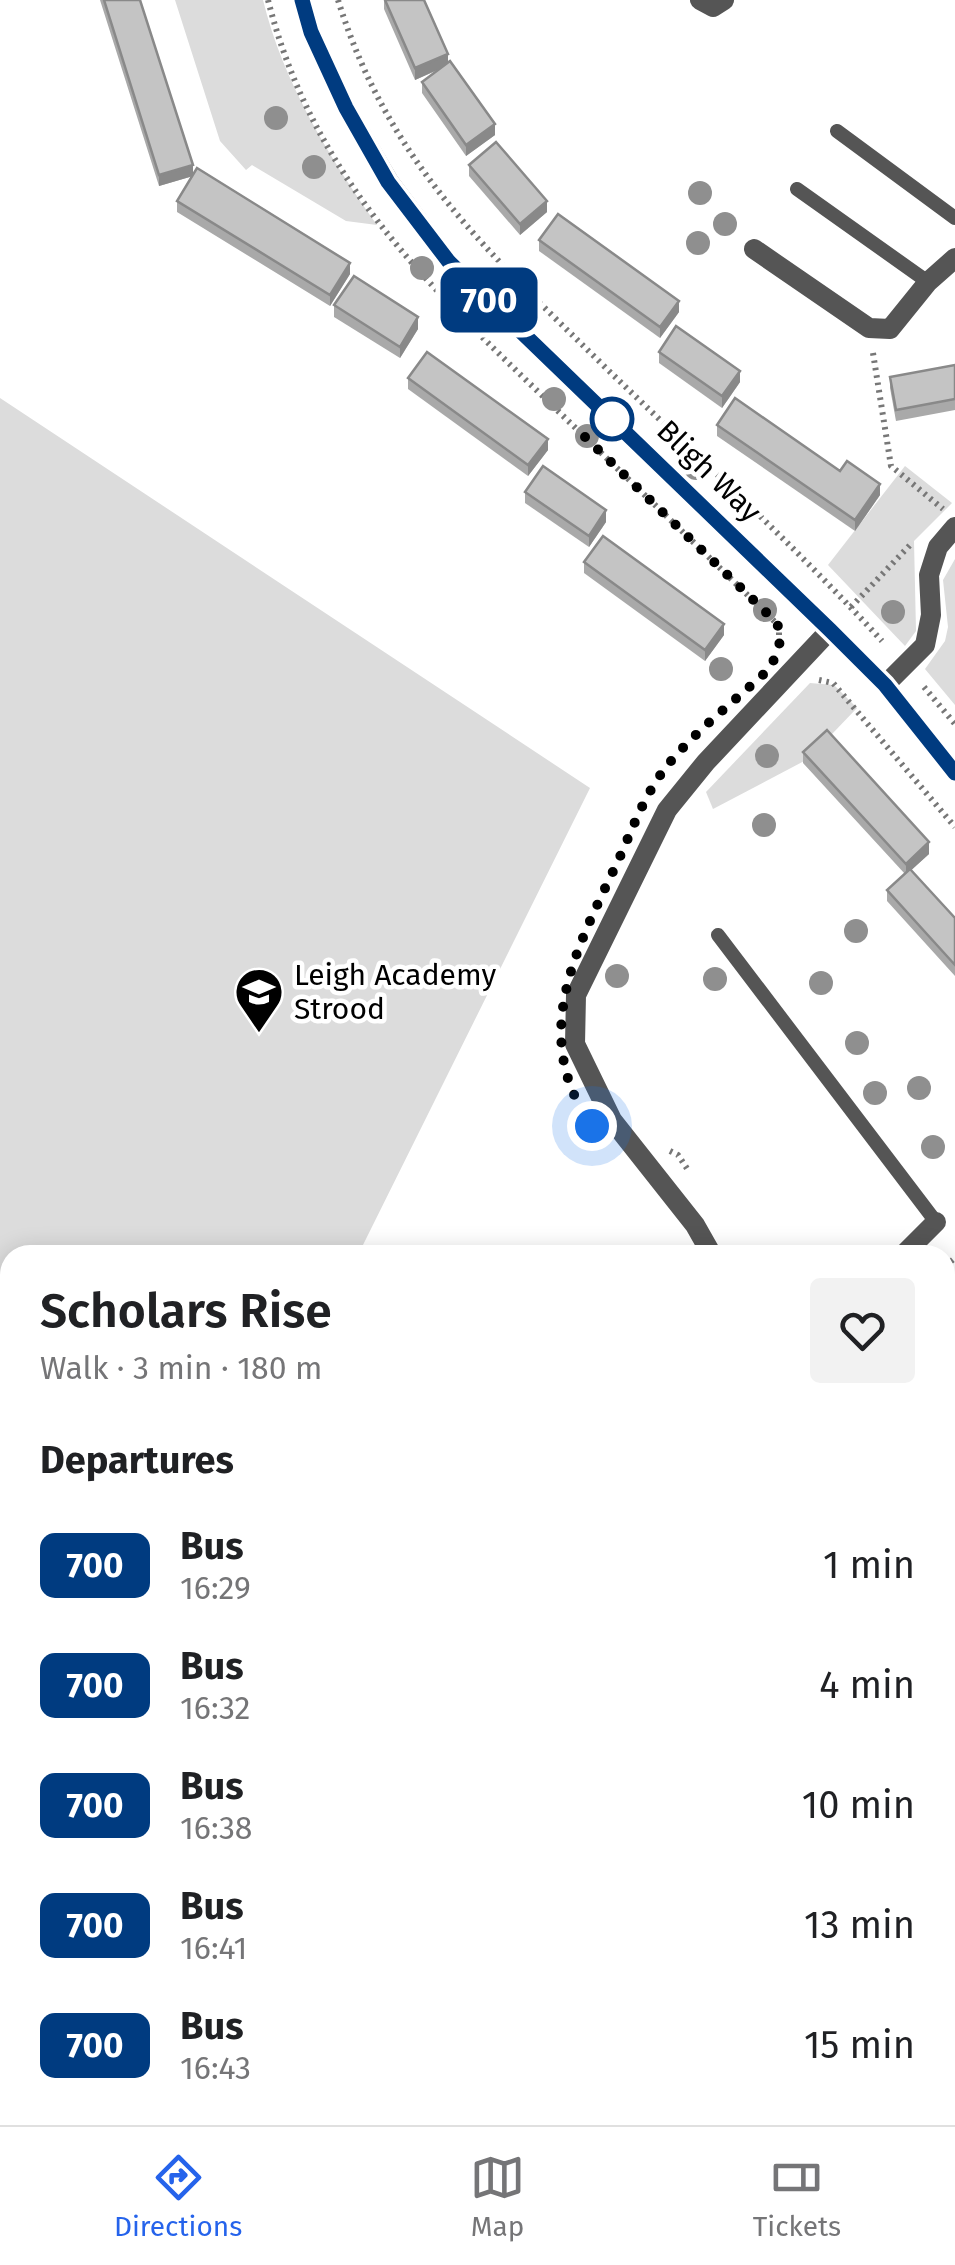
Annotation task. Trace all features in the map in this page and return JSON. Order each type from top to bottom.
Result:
[{"type":"street","name":"Bligh Way","points":[[302,0],[311,32],[354,123],[388,182],[449,262],[885,685],[955,772]]},
{"type":"street","points":[[700,0],[713,7],[724,0]]},
{"type":"street","points":[[754,249],[868,328],[890,329],[928,282],[955,258]]},
{"type":"street","points":[[885,685],[925,645],[931,615],[928,575],[938,547],[955,527]]},
{"type":"street","points":[[706,1245],[612,1120],[575,1044],[576,995],[667,810],[706,762],[830,630]]},
{"type":"street","points":[[913,1245],[936,1222]]},
{"type":"lane","points":[[836,131],[955,218]]},
{"type":"lane","points":[[796,189],[928,282]]},
{"type":"lane","points":[[718,935],[936,1222]]},
{"type":"path","points":[[268,0],[304,99],[338,163],[382,231],[455,312],[776,622],[780,628],[777,654]]},
{"type":"path","points":[[338,0],[362,62],[394,124],[418,167],[453,213],[496,261],[851,608],[914,542]]},
{"type":"path","points":[[882,346],[871,345],[890,466],[944,510],[934,520]]},
{"type":"shaded area","points":[[175,0],[263,0],[282,60],[309,118],[377,225],[346,221],[252,165],[246,170],[220,141]]},
{"type":"shaded area","name":"Leigh Academy Strood","points":[[0,398],[590,788],[363,1245],[0,1245]]},
{"type":"shaded area","points":[[905,466],[952,503],[914,541],[916,631],[905,646],[828,565]]},
{"type":"shaded area","points":[[955,559],[955,705],[925,669],[945,641],[948,627],[943,580]]},
{"type":"shaded area","points":[[810,683],[834,685],[857,708],[808,759],[713,809],[706,792]]},
{"type":"building","points":[[104,0],[140,0],[193,165],[159,175]]},
{"type":"building","points":[[385,0],[424,0],[448,54],[415,68]]},
{"type":"building","points":[[450,61],[495,124],[466,145],[422,82]]},
{"type":"building","points":[[496,142],[547,201],[520,224],[469,165]]},
{"type":"building","points":[[197,168],[350,263],[330,295],[177,201]]},
{"type":"building","points":[[558,214],[679,301],[660,327],[539,240]]},
{"type":"building","points":[[354,276],[418,317],[400,347],[334,305]]},
{"type":"building","points":[[676,326],[740,371],[722,396],[659,352]]},
{"type":"building","points":[[427,352],[548,439],[528,465],[408,378]]},
{"type":"building","points":[[955,365],[955,399],[896,410],[890,377]]},
{"type":"building","points":[[735,398],[840,471],[847,461],[880,484],[855,520],[717,425]]},
{"type":"building","points":[[543,466],[606,510],[589,536],[525,492]]},
{"type":"building","points":[[603,536],[724,624],[705,650],[584,562]]},
{"type":"building","points":[[827,730],[929,842],[906,864],[803,752]]},
{"type":"building","points":[[910,869],[955,918],[955,965],[887,890]]},
{"type":"bus line","name":"700","points":[[302,0],[311,32],[346,108],[388,182],[449,262],[885,685],[955,773]]},
{"type":"place","name":"Leigh Academy Strood","points":[[259,1034]]},
{"type":"route","points":[[592,1126],[579,1105],[562,1056],[562,1002],[571,967],[650,790],[672,759],[767,671],[777,654],[780,637],[776,622],[585,437],[612,419]]}]
